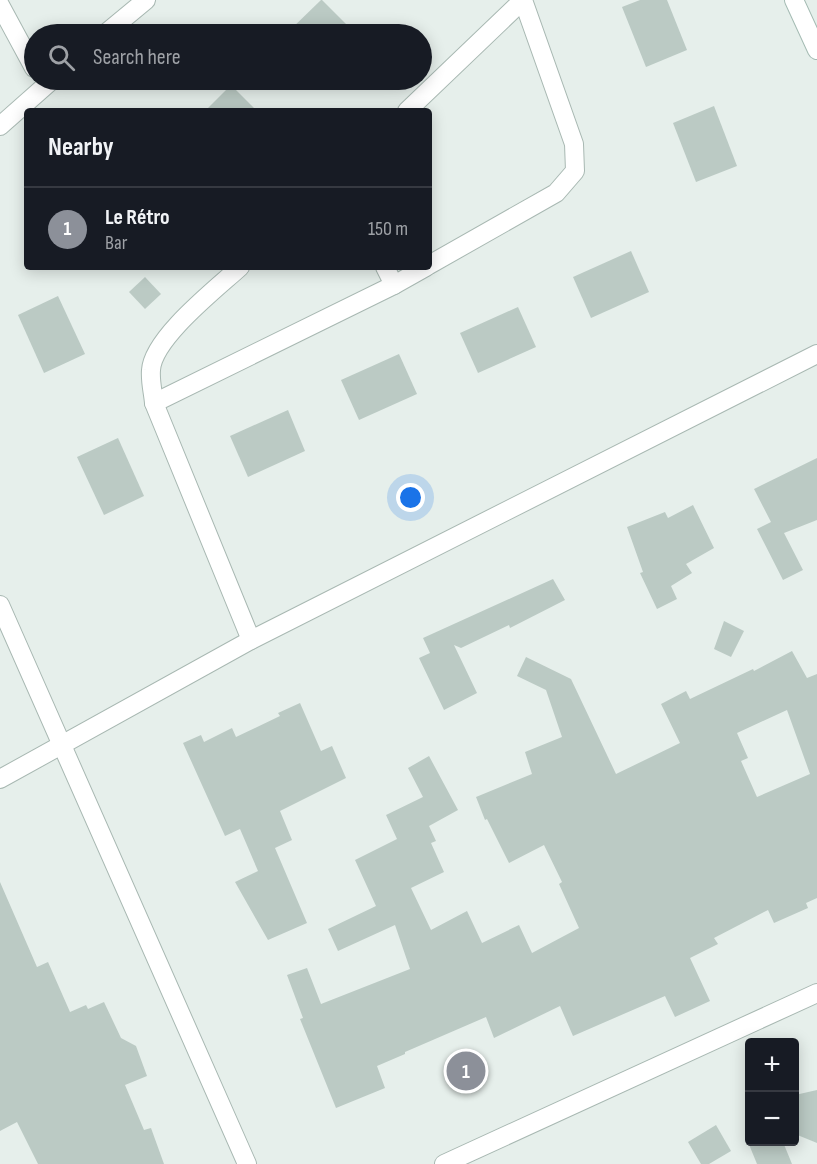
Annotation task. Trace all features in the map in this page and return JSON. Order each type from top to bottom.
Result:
[{"type":"street","points":[[117,24],[146,0]]},
{"type":"street","points":[[432,87],[523,0],[574,144],[574,171],[556,193],[432,263]]},
{"type":"street","points":[[794,0],[817,50]]},
{"type":"street","points":[[0,5],[24,49]]},
{"type":"street","points":[[0,126],[38,90]]},
{"type":"street","points":[[410,108],[429,90]]},
{"type":"street","points":[[237,270],[182,320],[160,346],[151,369],[154,403],[251,640]]},
{"type":"street","points":[[386,270],[394,285]]},
{"type":"street","points":[[154,403],[420,270]]},
{"type":"street","points":[[0,779],[251,640],[817,354]]},
{"type":"street","points":[[0,605],[247,1164]]},
{"type":"street","points":[[444,1164],[817,993]]},
{"type":"building","points":[[322,0],[346,24],[296,24]]},
{"type":"building","points":[[640,0],[667,0],[687,50],[646,67],[622,7]]},
{"type":"building","points":[[226,90],[236,90],[254,108],[208,108]]},
{"type":"building","points":[[714,106],[737,166],[696,182],[673,123]]},
{"type":"building","points":[[631,251],[649,292],[591,318],[573,277]]},
{"type":"building","points":[[145,277],[161,294],[145,309],[129,292]]},
{"type":"building","points":[[58,296],[85,354],[44,373],[18,315]]},
{"type":"building","points":[[518,307],[536,347],[478,373],[460,333]]},
{"type":"building","points":[[399,354],[417,394],[359,420],[341,380]]},
{"type":"building","points":[[288,410],[305,451],[248,477],[230,436]]},
{"type":"building","points":[[118,438],[144,496],[104,515],[77,457]]},
{"type":"building","points":[[817,458],[817,520],[784,533],[803,570],[783,580],[757,529],[771,522],[754,489]]},
{"type":"building","points":[[693,505],[714,548],[686,564],[692,573],[671,586],[677,599],[657,609],[640,573],[643,572],[627,527],[665,512],[668,518]]},
{"type":"building","points":[[553,579],[565,600],[510,628],[509,625],[461,648],[454,645],[477,693],[444,710],[419,658],[430,653],[423,638]]},
{"type":"building","points":[[724,621],[744,631],[731,657],[714,649]]},
{"type":"building","points":[[792,651],[807,678],[817,674],[817,898],[806,903],[808,908],[774,923],[768,910],[714,938],[718,944],[690,958],[710,1001],[675,1017],[665,996],[573,1036],[560,1006],[494,1038],[486,1017],[377,1066],[385,1088],[336,1108],[300,1019],[303,1018],[287,975],[307,968],[321,1004],[410,969],[395,925],[338,951],[328,929],[376,906],[355,860],[397,839],[386,815],[423,797],[408,768],[429,756],[458,810],[429,826],[436,841],[431,843],[444,872],[411,888],[431,930],[467,911],[482,943],[519,925],[532,953],[579,928],[559,884],[562,882],[544,845],[509,863],[487,819],[485,820],[476,797],[532,774],[525,752],[562,737],[546,690],[517,676],[526,657],[571,679],[616,774],[680,743],[661,704],[686,691],[690,699],[753,669],[754,671]],"holes":[[[787,710],[810,774],[757,797],[741,761],[748,758],[737,733]]]},
{"type":"building","points":[[300,703],[321,751],[332,746],[346,778],[280,811],[292,840],[275,848],[307,923],[268,940],[235,882],[258,871],[240,829],[225,836],[183,743],[201,735],[204,742],[232,728],[236,737],[280,716],[278,713]]},
{"type":"building","points":[[0,882],[37,967],[48,962],[70,1012],[86,1005],[88,1009],[104,1002],[121,1038],[136,1046],[147,1076],[125,1085],[144,1130],[151,1128],[164,1164],[38,1164],[17,1122],[0,1131]]},
{"type":"building","points":[[817,1090],[817,1143],[799,1136],[799,1094]]},
{"type":"building","points":[[716,1125],[731,1151],[709,1164],[701,1164],[688,1142]]},
{"type":"building","points":[[750,1146],[785,1146],[792,1164],[757,1164]]},
{"type":"place","name":"Le Rétro","points":[[466,1071]]}]
